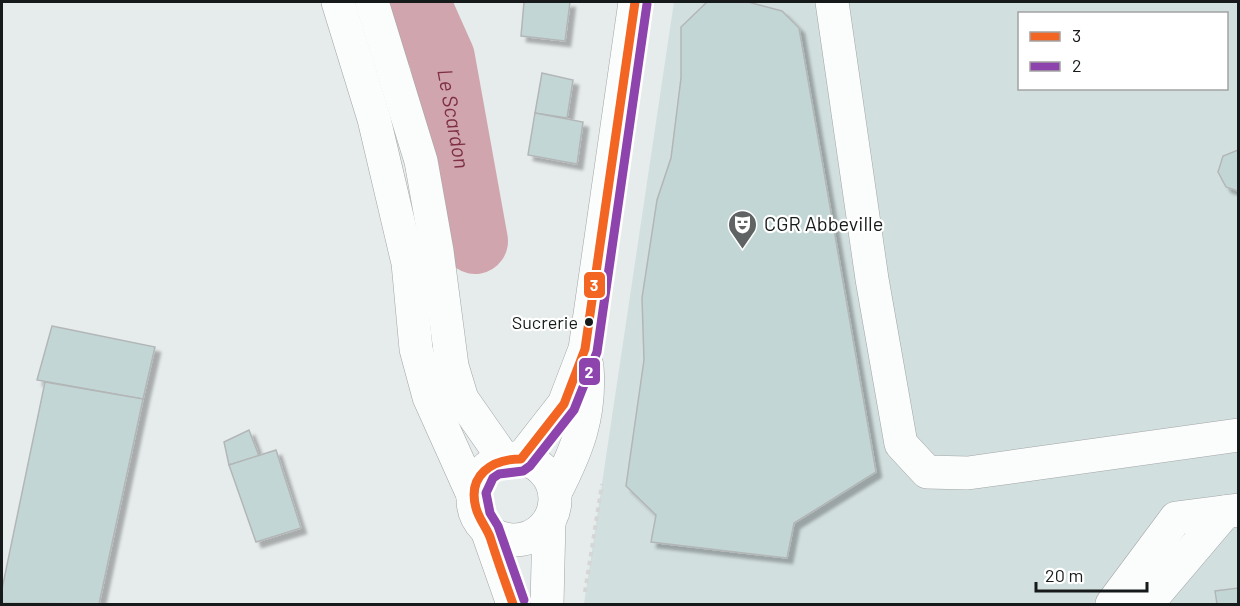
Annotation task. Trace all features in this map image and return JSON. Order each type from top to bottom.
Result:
[{"type":"main road","points":[[338,2],[374,119],[408,264],[416,349],[429,397],[473,495],[478,520],[499,538],[513,541],[527,538],[540,531],[552,507],[585,422],[589,388],[585,349]]},
{"type":"main road","points":[[372,2],[421,161],[437,251],[452,366],[462,399],[513,459]]},
{"type":"main road","points":[[513,459],[564,404],[585,349],[635,2]]},
{"type":"main road","points":[[832,2],[873,289],[901,444],[927,472],[968,473],[1239,435]]},
{"type":"main road","points":[[473,495],[476,483],[492,463],[513,459],[541,468],[550,479],[552,507],[547,604]]},
{"type":"main road","points":[[1112,604],[1176,518],[1232,511]]},
{"type":"main road","points":[[1148,604],[1232,511]]},
{"type":"main road","points":[[487,530],[513,604]]},
{"type":"shaded area","points":[[674,2],[1238,2],[1238,604],[584,604]]},
{"type":"building","points":[[524,2],[570,2],[565,41],[521,36]]},
{"type":"building","name":"CGR Abbeville","points":[[707,2],[748,2],[782,11],[799,28],[876,472],[794,523],[787,558],[651,542],[656,515],[626,486],[644,360],[642,298],[657,200],[671,158],[681,78],[681,27]]},
{"type":"building","points":[[542,73],[573,80],[567,118],[535,113]]},
{"type":"building","points":[[535,113],[583,122],[577,164],[528,155]]},
{"type":"building","points":[[1238,150],[1238,191],[1226,187],[1218,172],[1223,156]]},
{"type":"building","points":[[52,326],[155,347],[143,399],[37,380]]},
{"type":"building","points":[[45,382],[143,399],[99,604],[2,603],[2,589]]},
{"type":"building","points":[[249,430],[259,456],[229,465],[224,442]]},
{"type":"building","points":[[276,450],[301,528],[256,542],[229,465]]},
{"type":"building","points":[[1238,588],[1238,604],[1217,604],[1215,591]]},
{"type":"waterway","name":"Le Scardon","points":[[417,2],[442,58],[475,241]]},
{"type":"transit line","name":"3","points":[[513,604],[490,537],[476,508],[475,486],[484,471],[492,466],[500,462],[521,459],[564,404],[585,349],[635,2]]},
{"type":"transit line","name":"2","points":[[524,600],[498,526],[490,513],[486,493],[493,478],[499,474],[523,471],[530,466],[574,410],[597,352],[647,4]]},
{"type":"place","name":"CGR Abbeville","points":[[743,250]]},
{"type":"place","name":"Sucrerie","points":[[589,322]]}]
